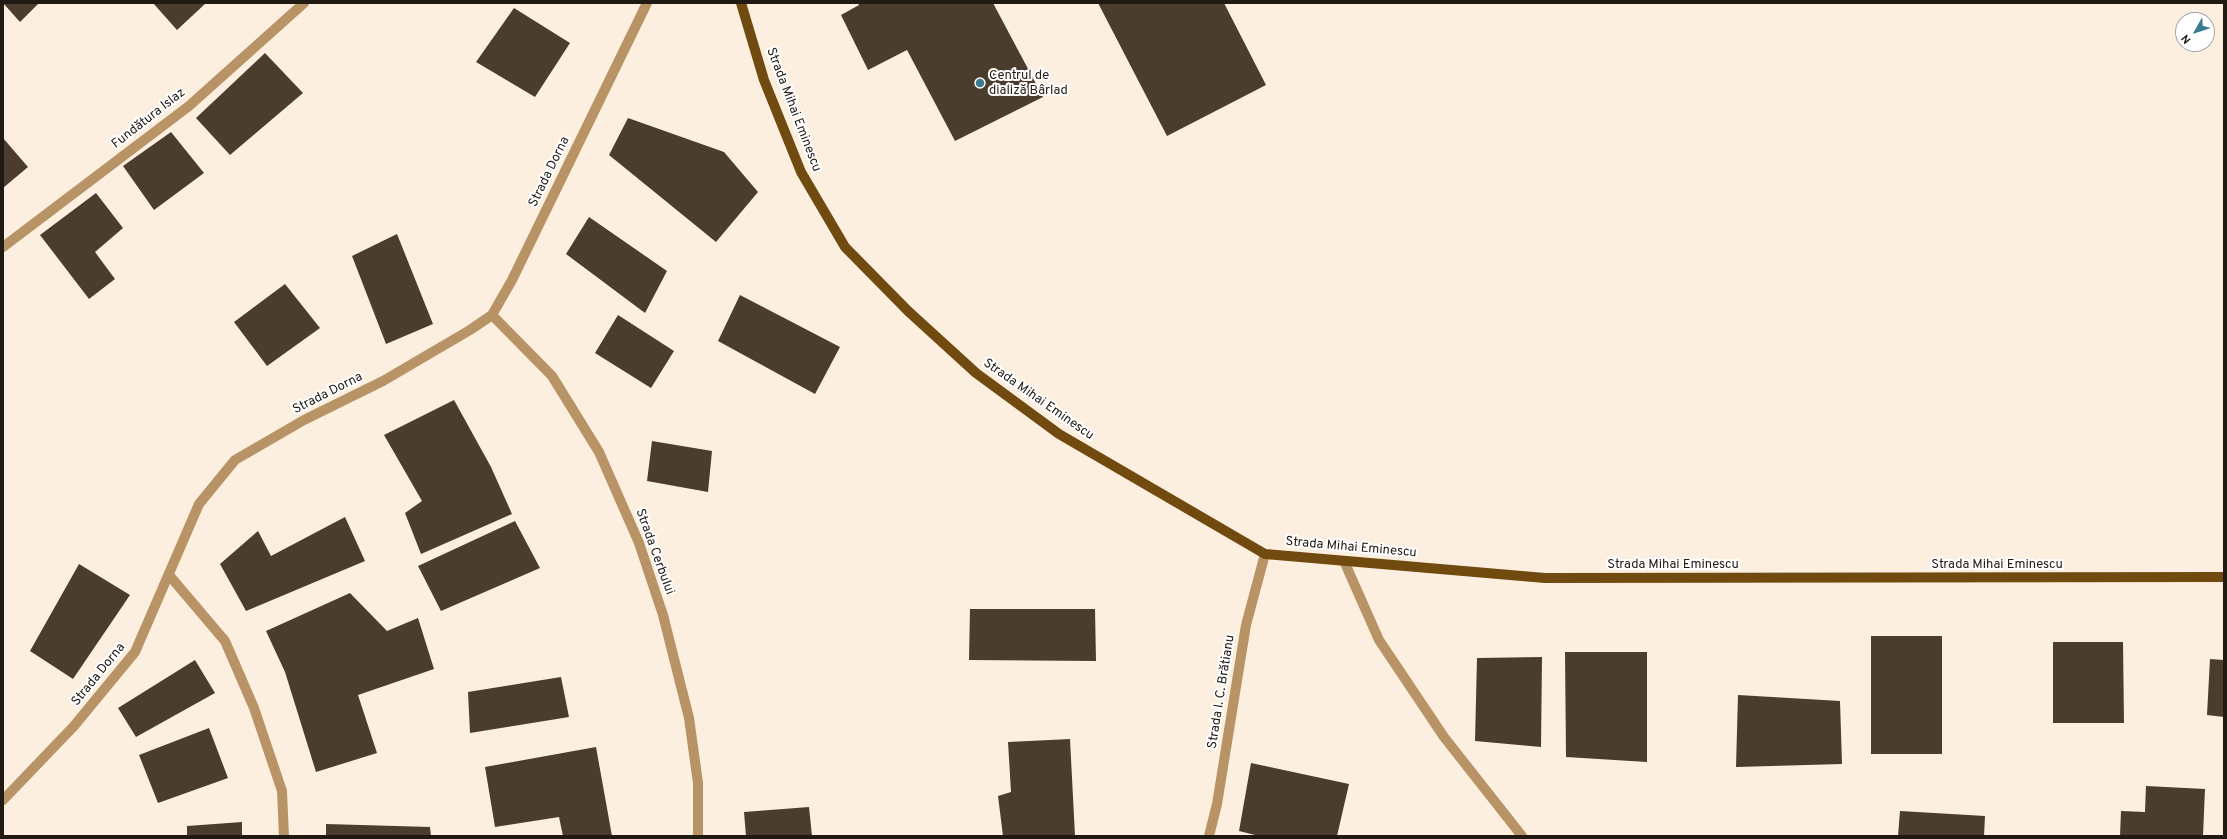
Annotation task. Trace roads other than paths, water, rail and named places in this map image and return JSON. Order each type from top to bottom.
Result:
[{"type":"main road","name":"Strada Mihai Eminescu","points":[[741,3],[764,80],[801,172],[845,247],[908,311],[982,378],[1059,434],[1265,554],[1544,578],[2224,577]]},
{"type":"street","name":"Fundătura Islaz","points":[[3,247],[189,106],[304,3]]},
{"type":"street","name":"Strada Dorna","points":[[3,800],[74,726],[135,652],[199,504],[235,460],[304,420],[382,381],[470,330],[492,315],[512,280],[647,3]]},
{"type":"street","name":"Strada Cerbului","points":[[492,315],[552,376],[599,452],[639,543],[663,615],[689,718],[698,783],[698,836]]},
{"type":"street","name":"Strada I. C. Brătianu","points":[[1209,836],[1217,804],[1246,624],[1265,554]]},
{"type":"street","points":[[1344,561],[1379,640],[1444,737],[1522,836]]},
{"type":"street","points":[[169,576],[225,641],[254,708],[282,791],[284,836]]},
{"type":"place","name":"Centrul de dializă Bârlad","points":[[980,83]]}]
